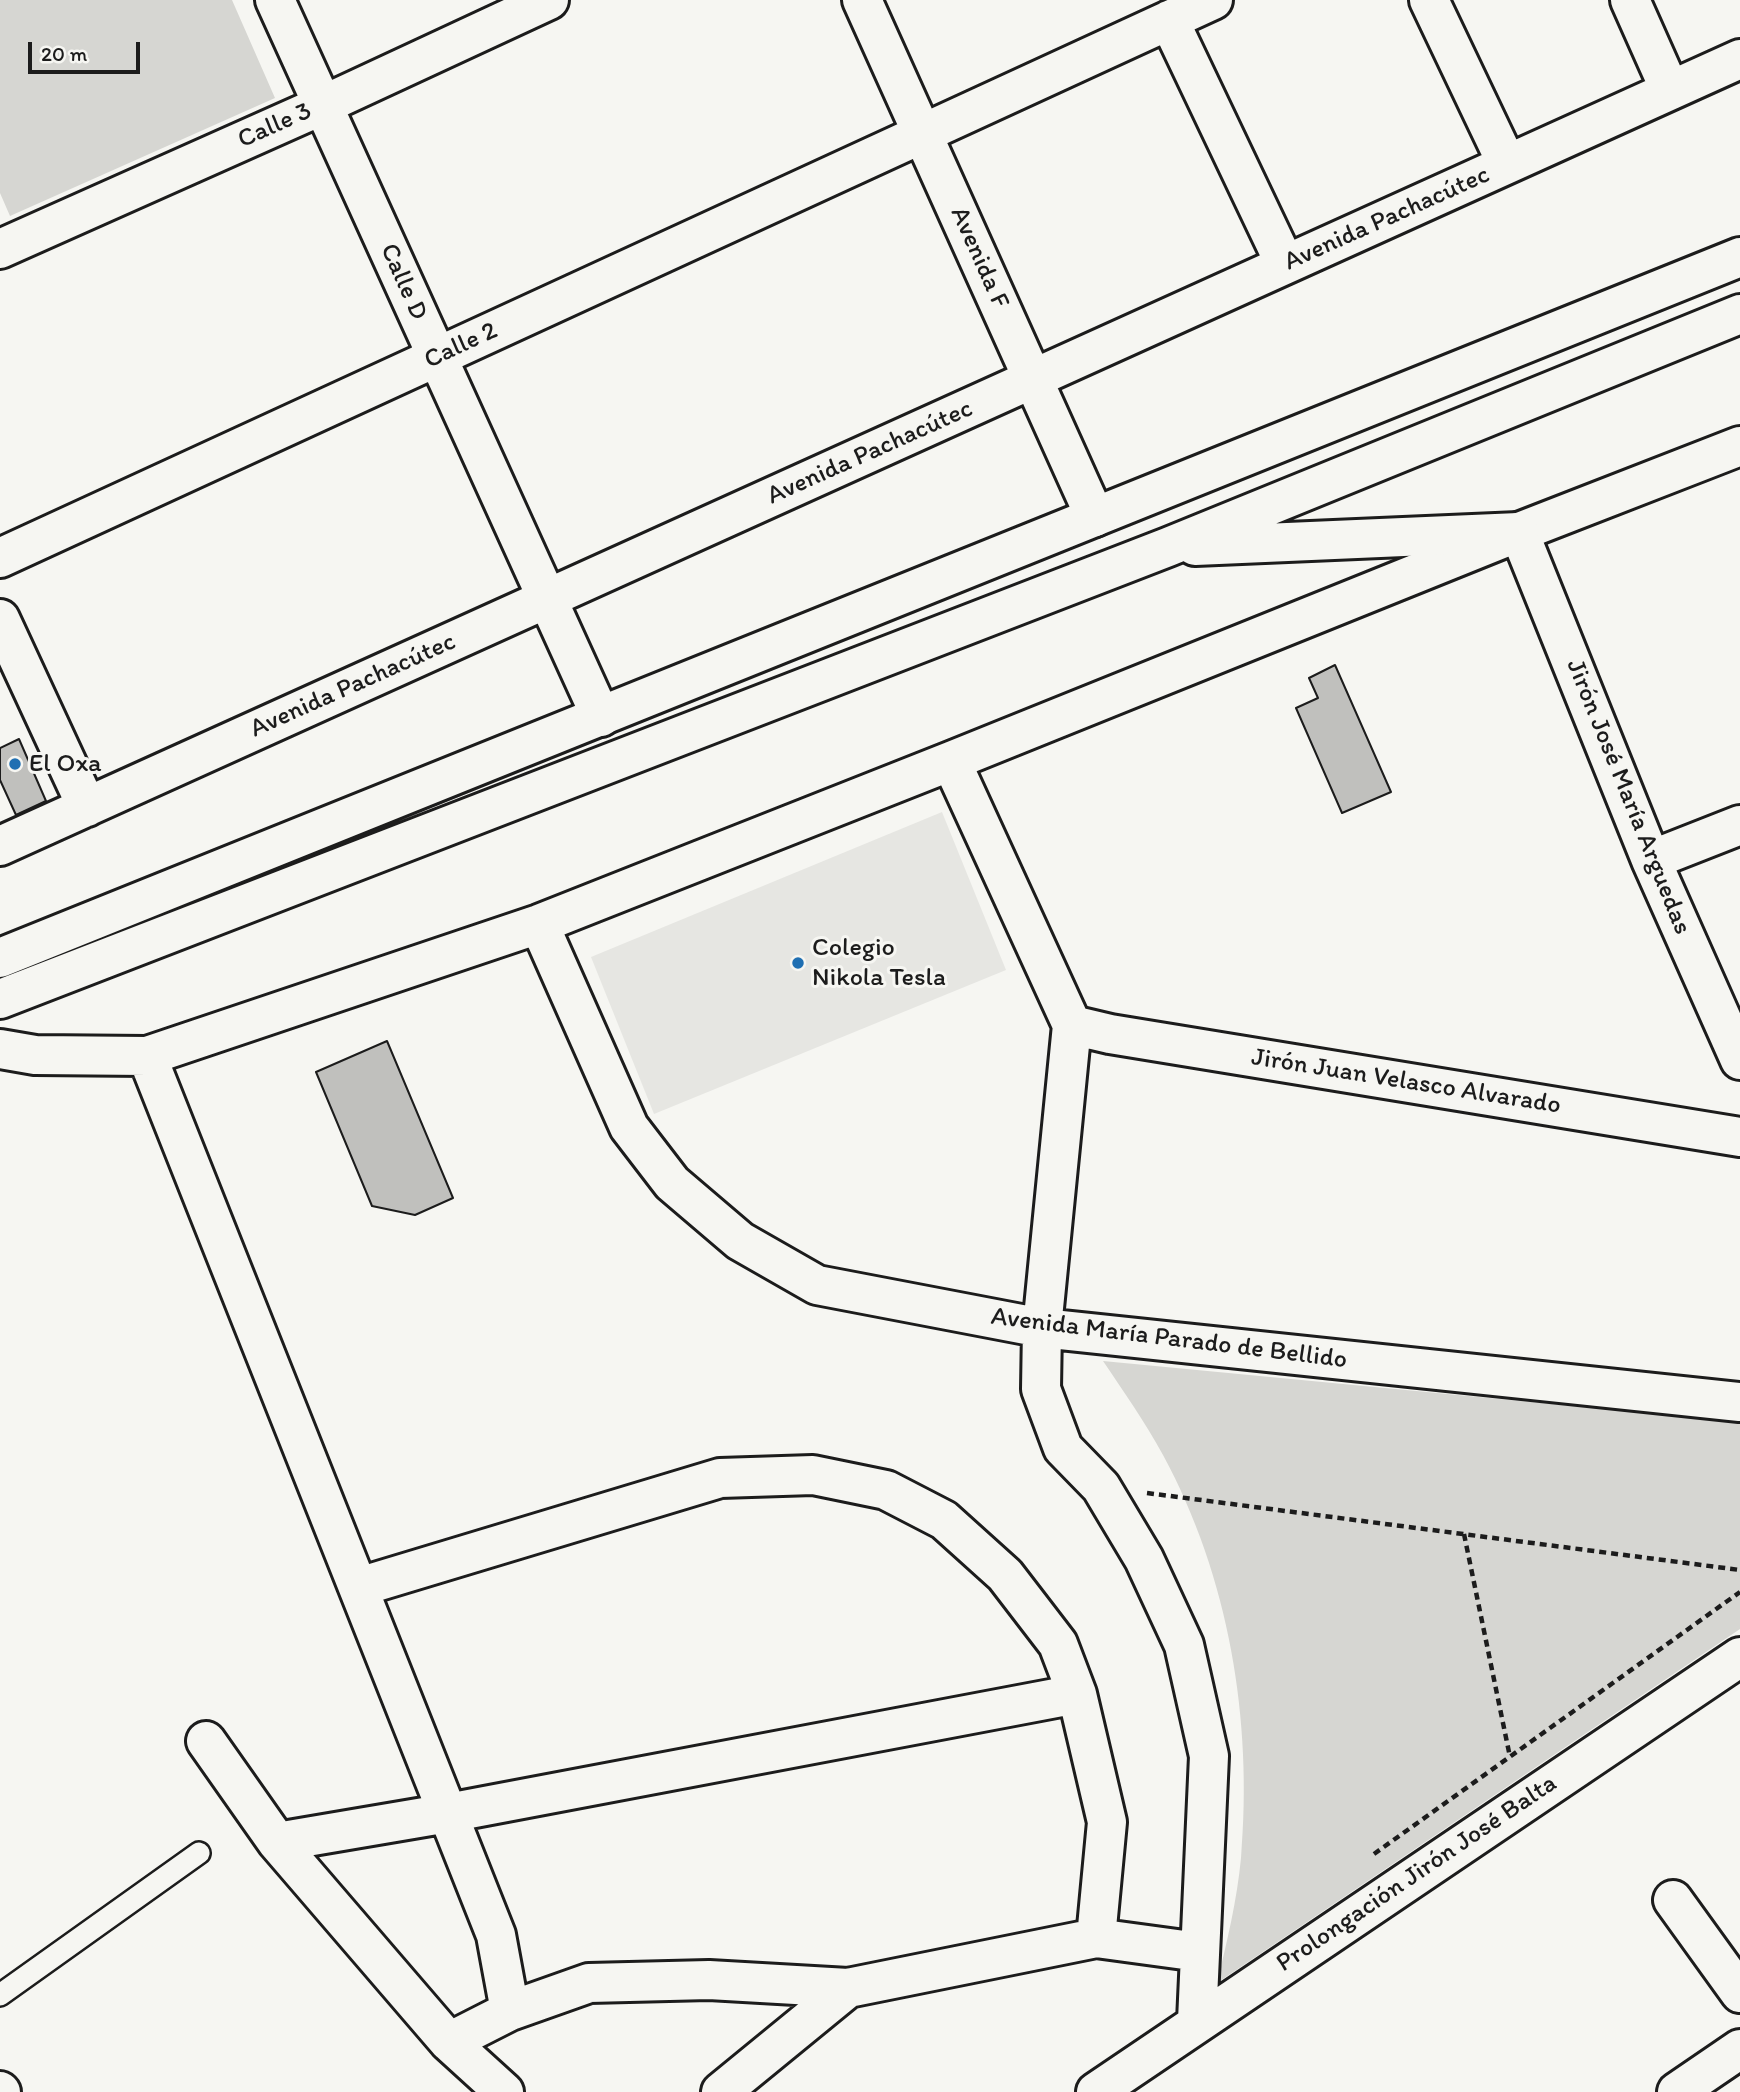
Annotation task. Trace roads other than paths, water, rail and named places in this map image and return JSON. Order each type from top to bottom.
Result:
[{"type":"street","name":"Calle D","points":[[275,0],[601,716]]},
{"type":"street","name":"Calle 3","points":[[0,249],[323,105],[549,0]]},
{"type":"street","name":"Avenida F","points":[[862,0],[1096,517]]},
{"type":"street","name":"Calle 2","points":[[0,558],[1213,0]]},
{"type":"street","points":[[1429,0],[1507,164]]},
{"type":"street","points":[[1630,0],[1670,90]]},
{"type":"street","points":[[1169,20],[1285,264]]},
{"type":"street","name":"Avenida Pachacútec","points":[[0,846],[1740,59]]},
{"type":"street","points":[[0,958],[1740,257]]},
{"type":"street","points":[[0,999],[1168,547],[1740,314]]},
{"type":"street","points":[[0,1049],[35,1055],[147,1056],[539,924],[1740,446]]},
{"type":"street","points":[[1168,547],[1519,532]]},
{"type":"street","name":"Jirón José María Arguedas","points":[[1519,532],[1651,860],[1740,1060]]},
{"type":"street","points":[[0,618],[88,807]]},
{"type":"street","points":[[951,761],[1072,1025],[1042,1328],[1041,1389],[1063,1448],[1101,1487],[1144,1559],[1185,1645],[1209,1756],[1197,2021]]},
{"type":"street","points":[[1651,860],[1740,825]]},
{"type":"street","points":[[0,873],[34,831]]},
{"type":"street","name":"Avenida María Parado de Bellido","points":[[539,924],[629,1127],[672,1183],[740,1241],[817,1285],[1042,1328],[1740,1402]]},
{"type":"street","name":"Jirón Juan Velasco Alvarado","points":[[1072,1025],[1110,1034],[1740,1137]]},
{"type":"street","points":[[147,1056],[496,1935],[510,2011]]},
{"type":"street","points":[[359,1587],[720,1478],[813,1475],[886,1490],[944,1520],[1005,1575],[1058,1644],[1077,1694],[1107,1822],[1096,1938]]},
{"type":"street","name":"Prolongación Jirón José Balta","points":[[1096,2092],[1197,2021],[1740,1657]]},
{"type":"street","points":[[277,1842],[448,1813],[1077,1694]]},
{"type":"street","points":[[206,1741],[277,1842],[449,2042],[504,2092]]},
{"type":"street","points":[[1673,1900],[1740,1993]]},
{"type":"street","points":[[449,2042],[510,2011],[589,1983],[709,1980],[848,1987],[1096,1938],[1199,1952]]},
{"type":"street","points":[[721,2092],[848,1987]]},
{"type":"street","points":[[1677,2092],[1740,2049]]},
{"type":"lane","points":[[0,1995],[199,1853]]},
{"type":"place","name":"El Oxa","points":[[15,764]]},
{"type":"place","name":"Colegio Nikola Tesla","points":[[798,963]]}]
